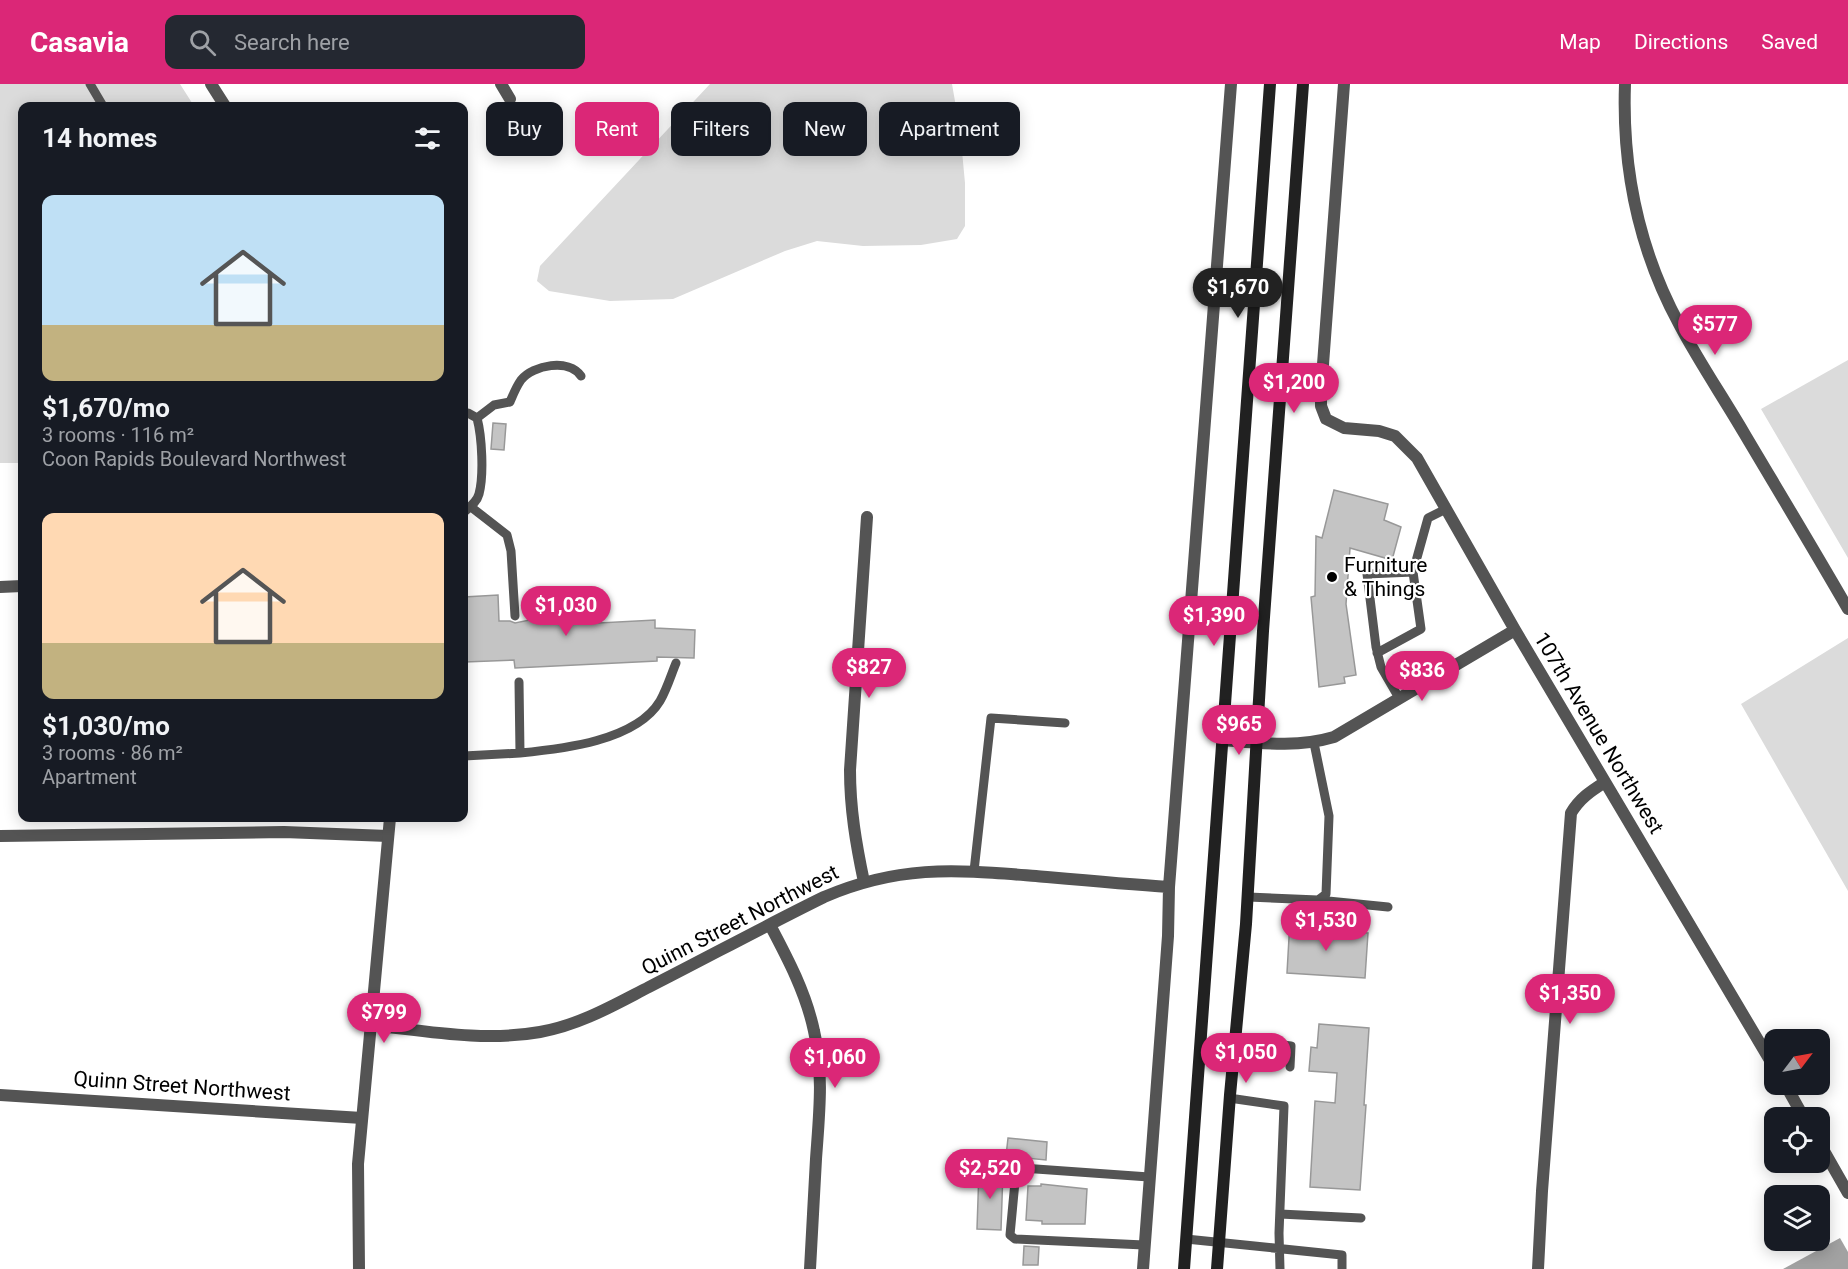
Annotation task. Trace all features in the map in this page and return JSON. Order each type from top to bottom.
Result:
[{"type":"main road","points":[[1184,1269],[1270,84]]},
{"type":"main road","points":[[1217,1269],[1229,1098],[1248,897],[1303,84]]},
{"type":"street","points":[[211,84],[222,102]]},
{"type":"street","points":[[501,84],[510,99]]},
{"type":"street","points":[[1143,1269],[1168,936],[1169,887],[1231,84]]},
{"type":"street","name":"107th Avenue Northwest","points":[[1344,84],[1321,391],[1321,406],[1326,419],[1344,428],[1379,431],[1395,436],[1417,458],[1515,630],[1764,1050]]},
{"type":"street","points":[[1625,84],[1626,145],[1638,222],[1664,293],[1700,360],[1848,609]]},
{"type":"street","points":[[864,882],[850,805],[850,770],[867,517]]},
{"type":"street","points":[[0,586],[18,586]]},
{"type":"street","points":[[1222,740],[1314,743],[1334,737],[1515,630]]},
{"type":"street","points":[[1538,1269],[1571,813],[1577,802],[1605,782]]},
{"type":"street","points":[[358,1269],[357,1193],[362,1118],[390,822]]},
{"type":"street","points":[[0,836],[284,832],[388,836]]},
{"type":"street","name":"Quinn Street Northwest","points":[[371,1025],[480,1036],[520,1035],[548,1030],[611,1008],[824,897],[864,882],[893,875],[921,872],[974,872],[1169,887]]},
{"type":"street","points":[[770,925],[795,974],[809,1011],[819,1064],[820,1096],[810,1269]]},
{"type":"street","name":"Quinn Street Northwest","points":[[0,1095],[362,1118]]},
{"type":"street","points":[[1830,1161],[1848,1192]]},
{"type":"lane","points":[[90,84],[101,102]]},
{"type":"lane","points":[[477,418],[494,405],[510,402],[520,381],[530,371],[546,366],[567,366],[579,372],[581,376]]},
{"type":"lane","points":[[468,412],[477,418],[480,428],[481,475],[479,496],[468,508]]},
{"type":"lane","points":[[1377,653],[1421,629],[1413,572],[1428,518],[1446,509]]},
{"type":"lane","points":[[468,510],[507,535],[511,551],[515,616]]},
{"type":"lane","points":[[1399,698],[1381,667],[1377,653],[1367,574],[1413,572]]},
{"type":"lane","points":[[468,756],[564,749],[604,738],[640,722],[659,702],[676,663]]},
{"type":"lane","points":[[519,682],[520,753]]},
{"type":"lane","points":[[974,872],[991,718],[1065,723]]},
{"type":"lane","points":[[1314,743],[1329,816],[1326,894],[1318,900]]},
{"type":"lane","points":[[1248,897],[1318,900],[1388,907]]},
{"type":"lane","points":[[1235,1039],[1291,1047],[1290,1067]]},
{"type":"lane","points":[[1229,1098],[1284,1106],[1280,1269]]},
{"type":"lane","points":[[1144,1245],[1015,1239],[1010,1235],[1016,1171],[1022,1168],[1149,1177]]},
{"type":"lane","points":[[1280,1214],[1361,1218]]},
{"type":"lane","points":[[1186,1239],[1341,1255],[1342,1269]]},
{"type":"shaded area","points":[[0,84],[180,84],[191,102],[18,102],[18,463],[0,463]]},
{"type":"shaded area","points":[[710,84],[952,84],[955,102],[879,102],[879,156],[962,156],[965,226],[957,239],[921,245],[863,246],[817,241],[785,251],[673,299],[610,301],[549,291],[537,281],[540,266],[643,156],[659,156],[659,139],[671,126],[671,156],[771,156],[771,102],[693,102]]},
{"type":"shaded area","points":[[1848,360],[1848,558],[1761,409]]},
{"type":"shaded area","points":[[1848,638],[1848,891],[1741,704]]},
{"type":"shaded area","points":[[1840,1238],[1848,1252],[1848,1269],[1783,1269],[1816,1251],[1830,1251],[1830,1243]]},
{"type":"building","points":[[493,423],[506,424],[504,450],[491,449]]},
{"type":"building","name":"Furniture & Things","points":[[1334,490],[1388,504],[1384,520],[1401,527],[1392,560],[1350,548],[1346,604],[1356,675],[1344,677],[1345,683],[1319,687],[1311,597],[1315,596],[1316,536],[1322,538]]},
{"type":"building","points":[[498,595],[499,621],[515,623],[530,620],[529,604],[574,601],[575,611],[598,609],[599,623],[655,620],[655,628],[695,630],[694,658],[657,657],[657,661],[515,668],[514,660],[468,662],[468,597]]},
{"type":"building","points":[[1290,920],[1312,922],[1312,930],[1368,933],[1365,978],[1287,973]]},
{"type":"building","points":[[1319,1024],[1369,1028],[1360,1190],[1310,1187],[1315,1101],[1335,1103],[1337,1073],[1309,1071],[1311,1047],[1317,1048]]},
{"type":"building","points":[[1008,1138],[1047,1142],[1046,1160],[1006,1156]]},
{"type":"building","points":[[979,1170],[1003,1171],[1001,1230],[977,1229]]},
{"type":"building","points":[[1041,1184],[1087,1189],[1085,1224],[1042,1224],[1042,1221],[1026,1220],[1028,1186],[1041,1186]]},
{"type":"building","points":[[1024,1246],[1039,1247],[1038,1265],[1023,1265]]},
{"type":"place","name":"Furniture & Things","points":[[1332,577]]}]
